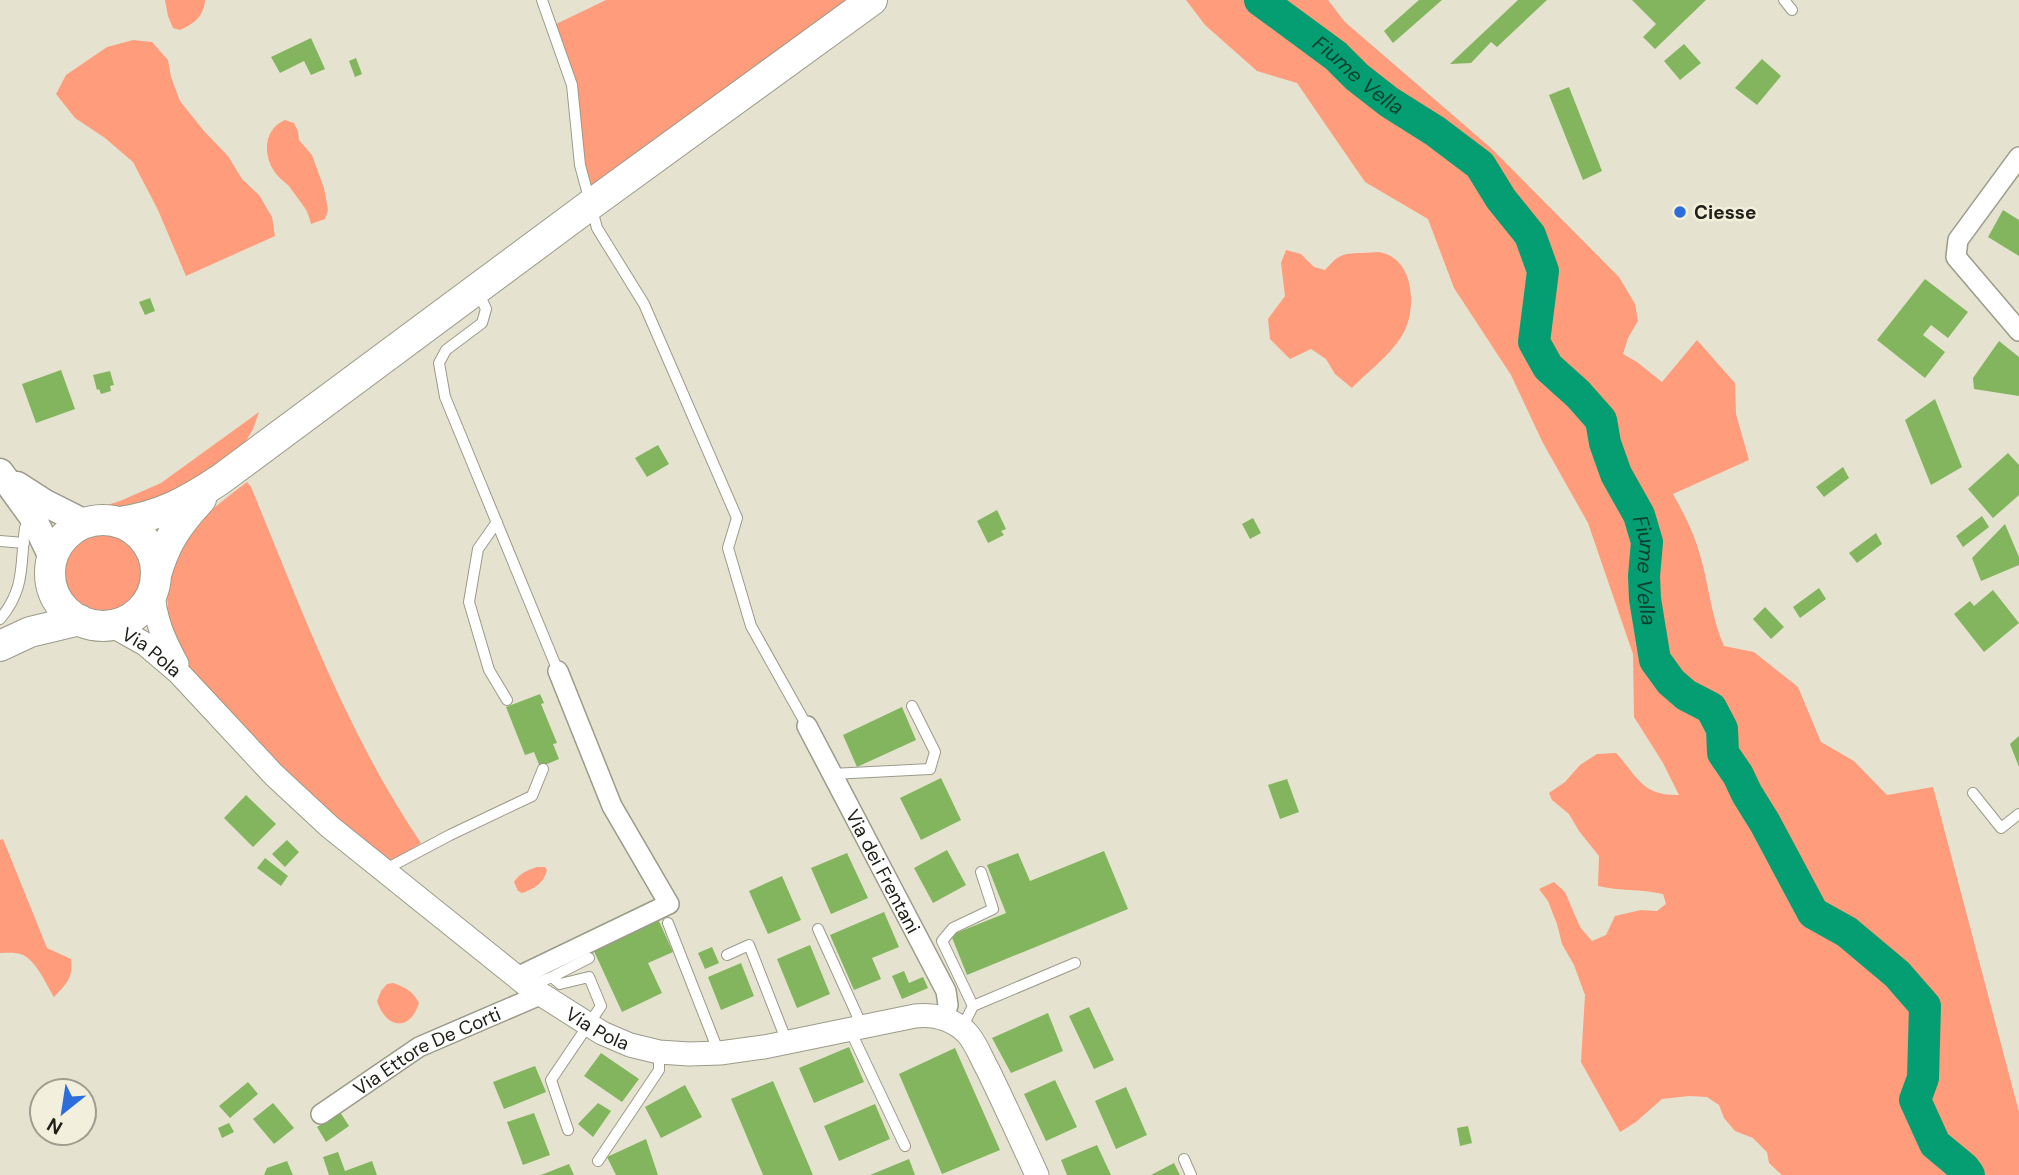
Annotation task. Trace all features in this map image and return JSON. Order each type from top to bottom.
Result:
[{"type":"main road","points":[[0,645],[31,610],[62,539],[74,528],[85,523],[107,520],[120,522],[162,513],[183,504],[221,479],[477,288],[872,0]]},
{"type":"main road","points":[[1,473],[32,516],[51,568],[56,597],[62,607],[89,624],[111,625],[133,617],[148,601],[163,551],[175,529],[221,479]]},
{"type":"main road","points":[[1,473],[37,498],[85,523]]},
{"type":"main road","points":[[120,522],[133,529],[150,549],[155,560],[155,583]]},
{"type":"main road","points":[[0,645],[30,632],[80,620]]},
{"type":"street","points":[[2019,157],[1958,240],[1956,257],[2019,331]]},
{"type":"street","name":"Via Pola","points":[[155,583],[155,614],[160,629],[188,682]]},
{"type":"street","name":"Via Pola","points":[[111,625],[145,644],[188,682],[291,791],[330,827],[587,1025],[630,1045],[659,1052],[689,1054],[719,1053],[787,1042],[922,1015],[953,1024]]},
{"type":"street","name":"Via Ettore De Corti","points":[[321,1114],[419,1047],[534,984],[669,904],[612,806],[558,671]]},
{"type":"street","name":"Via dei Frentani","points":[[807,726],[946,991],[953,1024]]},
{"type":"street","points":[[953,1024],[974,1043],[1037,1175]]},
{"type":"lane","points":[[542,0],[572,85],[580,165],[597,228],[644,304],[737,518],[728,548],[751,626],[807,726]]},
{"type":"lane","points":[[1784,0],[1792,9]]},
{"type":"lane","points":[[477,288],[486,309],[481,323],[446,350],[439,363],[445,397],[558,671]]},
{"type":"lane","points":[[0,619],[19,587],[25,528],[32,516]]},
{"type":"lane","points":[[497,522],[478,549],[469,601],[489,670],[507,700]]},
{"type":"lane","points":[[0,541],[24,543]]},
{"type":"lane","points":[[831,774],[930,769],[935,752],[912,706]]},
{"type":"lane","points":[[384,870],[532,796],[543,769]]},
{"type":"lane","points":[[1973,793],[2001,828],[2019,814]]},
{"type":"lane","points":[[973,1006],[942,941],[953,928],[993,909],[981,872]]},
{"type":"lane","points":[[668,923],[719,1053]]},
{"type":"lane","points":[[818,929],[905,1146]]},
{"type":"lane","points":[[727,955],[749,945],[787,1042]]},
{"type":"lane","points":[[534,984],[589,958]]},
{"type":"lane","points":[[953,1024],[973,1006],[1075,963]]},
{"type":"lane","points":[[534,984],[560,984],[589,977],[601,1006],[551,1080],[568,1129]]},
{"type":"lane","points":[[598,1161],[659,1070],[659,1052]]},
{"type":"lane","points":[[1184,1159],[1191,1175]]},
{"type":"shaded area","points":[[165,0],[205,0],[203,11],[197,19],[180,30],[173,28]]},
{"type":"shaded area","points":[[606,0],[853,0],[587,192],[572,85],[552,26]]},
{"type":"shaded area","points":[[1186,0],[1328,0],[1345,22],[1491,148],[1619,277],[1635,304],[1638,321],[1623,354],[1662,382],[1697,340],[1735,383],[1736,414],[1749,460],[1673,494],[1698,547],[1720,635],[1724,646],[1754,652],[1798,687],[1821,742],[1854,761],[1887,795],[1933,787],[2019,1112],[2019,1175],[1782,1175],[1769,1163],[1767,1152],[1753,1138],[1735,1131],[1724,1118],[1719,1105],[1707,1097],[1662,1099],[1620,1132],[1581,1062],[1585,995],[1574,965],[1562,944],[1548,901],[1539,889],[1554,882],[1565,892],[1580,927],[1592,941],[1606,935],[1615,916],[1641,910],[1657,911],[1666,904],[1663,894],[1598,886],[1599,856],[1569,814],[1552,800],[1549,793],[1565,782],[1580,765],[1597,754],[1616,753],[1649,788],[1679,795],[1663,763],[1634,717],[1633,654],[1588,523],[1543,443],[1511,375],[1454,288],[1428,219],[1365,182],[1297,83],[1257,71],[1205,25]]},
{"type":"shaded area","points":[[133,40],[152,42],[168,60],[180,101],[228,156],[242,179],[259,195],[272,217],[275,236],[186,276],[158,210],[133,162],[105,138],[75,118],[56,94],[66,75],[107,47]]},
{"type":"shaded area","points":[[285,120],[294,123],[299,140],[312,155],[324,188],[328,210],[325,219],[311,224],[304,206],[272,168],[267,152],[272,130]]},
{"type":"shaded area","points":[[1286,250],[1301,254],[1314,267],[1325,270],[1343,255],[1379,252],[1397,261],[1408,278],[1411,308],[1406,329],[1393,348],[1352,388],[1335,374],[1326,359],[1311,349],[1290,359],[1270,339],[1268,319],[1285,296],[1281,263]]},
{"type":"shaded area","points":[[259,412],[244,444],[190,484],[141,509],[104,506],[161,483]]},
{"type":"shaded area","points":[[247,482],[348,714],[394,801],[421,843],[386,865],[334,823],[180,658],[161,606],[168,606],[167,578],[172,562],[188,535],[210,512]]},
{"type":"shaded area","points":[[103,535],[118,538],[135,552],[142,574],[139,589],[125,606],[103,613],[88,610],[71,596],[64,574],[67,559],[81,542]]},
{"type":"shaded area","points":[[3,839],[47,948],[71,959],[68,980],[54,997],[28,958],[17,953],[0,953],[0,840]]},
{"type":"shaded area","points":[[545,867],[547,870],[541,882],[522,893],[518,891],[514,882],[516,879],[524,872]]},
{"type":"shaded area","points":[[393,983],[408,990],[419,1003],[410,1019],[404,1022],[392,1022],[377,1001],[387,984]]},
{"type":"building","points":[[1419,0],[1442,0],[1393,43],[1384,31]]},
{"type":"building","points":[[1518,0],[1547,0],[1497,47],[1491,42],[1471,63],[1450,64]]},
{"type":"building","points":[[1632,0],[1706,0],[1655,49],[1643,37],[1656,24]]},
{"type":"building","points":[[311,38],[325,69],[311,75],[304,61],[280,73],[271,57]]},
{"type":"building","points":[[1684,44],[1701,63],[1680,80],[1664,61]]},
{"type":"building","points":[[356,58],[362,74],[355,77],[349,61]]},
{"type":"building","points":[[1762,59],[1781,76],[1757,105],[1735,88]]},
{"type":"building","points":[[1569,87],[1602,171],[1583,180],[1549,95]]},
{"type":"building","points":[[2003,210],[2019,220],[2019,256],[1988,237]]},
{"type":"building","points":[[1925,279],[1968,312],[1948,338],[1931,325],[1923,335],[1945,352],[1925,378],[1877,340]]},
{"type":"building","points":[[150,298],[155,311],[145,315],[139,302]]},
{"type":"building","points":[[1999,341],[2019,357],[2019,396],[1974,389],[1973,378]]},
{"type":"building","points":[[61,370],[75,409],[36,423],[22,384]]},
{"type":"building","points":[[110,371],[114,385],[110,386],[111,391],[101,394],[99,389],[97,390],[93,375]]},
{"type":"building","points":[[1935,399],[1962,467],[1931,485],[1905,420]]},
{"type":"building","points":[[658,445],[669,464],[647,477],[635,458]]},
{"type":"building","points":[[2008,453],[2019,465],[2019,495],[1993,518],[1968,489]]},
{"type":"building","points":[[1843,467],[1849,478],[1824,497],[1816,487]]},
{"type":"building","points":[[997,510],[1006,529],[1001,531],[1004,535],[988,543],[977,521]]},
{"type":"building","points":[[1982,516],[1989,527],[1963,547],[1956,536]]},
{"type":"building","points":[[1253,518],[1261,533],[1250,539],[1242,524]]},
{"type":"building","points":[[2005,524],[2019,557],[2019,565],[1981,581],[1972,558]]},
{"type":"building","points":[[1876,533],[1882,544],[1857,563],[1849,553]]},
{"type":"building","points":[[1819,588],[1826,599],[1800,618],[1793,607]]},
{"type":"building","points":[[1993,590],[2019,623],[1984,652],[1954,614],[1970,601],[1974,606]]},
{"type":"building","points":[[1765,607],[1784,627],[1771,639],[1753,619]]},
{"type":"building","points":[[540,694],[544,703],[541,704],[557,743],[553,744],[559,759],[540,767],[534,752],[525,755],[506,707]]},
{"type":"building","points":[[902,707],[916,740],[857,767],[843,735]]},
{"type":"building","points":[[2019,736],[2019,767],[2010,744]]},
{"type":"building","points":[[941,778],[961,820],[921,840],[900,798]]},
{"type":"building","points":[[1287,779],[1299,812],[1280,819],[1268,785]]},
{"type":"building","points":[[246,795],[276,824],[253,847],[224,818]]},
{"type":"building","points":[[287,840],[299,852],[285,867],[272,854]]},
{"type":"building","points":[[947,850],[966,885],[933,903],[914,868]]},
{"type":"building","points":[[1104,851],[1128,909],[967,975],[951,935],[1006,913],[987,865],[1018,853],[1030,881]]},
{"type":"building","points":[[847,853],[868,898],[831,914],[811,868]]},
{"type":"building","points":[[265,858],[288,876],[281,886],[257,868]]},
{"type":"building","points":[[782,876],[801,920],[768,934],[749,891]]},
{"type":"building","points":[[884,912],[899,947],[872,958],[881,979],[854,990],[830,935]]},
{"type":"building","points":[[658,919],[673,952],[648,963],[662,993],[622,1012],[593,949]]},
{"type":"building","points":[[810,945],[830,994],[797,1008],[777,959]]},
{"type":"building","points":[[712,947],[719,963],[705,969],[698,953]]},
{"type":"building","points":[[741,963],[754,996],[721,1010],[708,977]]},
{"type":"building","points":[[904,971],[909,983],[923,977],[928,988],[902,999],[892,976]]},
{"type":"building","points":[[1089,1007],[1114,1060],[1094,1069],[1069,1016]]},
{"type":"building","points":[[1048,1013],[1063,1051],[1011,1073],[992,1038]]},
{"type":"building","points":[[849,1047],[864,1082],[814,1103],[799,1068]]},
{"type":"building","points":[[955,1048],[1000,1150],[942,1174],[899,1074]]},
{"type":"building","points":[[601,1053],[639,1079],[622,1102],[584,1076]]},
{"type":"building","points":[[535,1066],[546,1092],[504,1109],[493,1082]]},
{"type":"building","points":[[1055,1080],[1077,1127],[1046,1141],[1024,1094]]},
{"type":"building","points":[[773,1081],[813,1175],[763,1175],[731,1099]]},
{"type":"building","points":[[248,1082],[258,1094],[230,1118],[219,1106]]},
{"type":"building","points":[[685,1085],[702,1117],[661,1138],[645,1107]]},
{"type":"building","points":[[1126,1087],[1147,1135],[1116,1149],[1095,1101]]},
{"type":"building","points":[[273,1103],[294,1128],[274,1144],[253,1119]]},
{"type":"building","points":[[598,1103],[611,1111],[593,1137],[578,1124]]},
{"type":"building","points":[[875,1104],[890,1139],[839,1161],[824,1126]]},
{"type":"building","points":[[340,1112],[349,1126],[326,1142],[317,1127]]},
{"type":"building","points":[[534,1113],[550,1155],[523,1165],[507,1122]]},
{"type":"building","points":[[229,1123],[234,1132],[222,1138],[218,1128]]},
{"type":"building","points":[[1468,1126],[1472,1143],[1460,1146],[1457,1128]]},
{"type":"building","points":[[646,1139],[658,1175],[616,1175],[607,1157]]},
{"type":"building","points":[[1097,1145],[1111,1175],[1067,1175],[1061,1160]]},
{"type":"building","points":[[338,1152],[345,1171],[372,1161],[377,1175],[329,1175],[323,1157]]},
{"type":"building","points":[[909,1159],[915,1175],[870,1175]]},
{"type":"building","points":[[287,1161],[293,1175],[264,1175],[267,1168]]},
{"type":"building","points":[[1174,1163],[1180,1175],[1151,1175]]},
{"type":"building","points":[[569,1164],[574,1175],[541,1175]]},
{"type":"waterway","name":"Fiume Vella","points":[[1260,0],[1336,56],[1389,102],[1435,131],[1480,165],[1501,199],[1530,235],[1543,271],[1534,342],[1548,367],[1578,394],[1601,420],[1605,443],[1616,474],[1639,515],[1647,542],[1645,599],[1655,660],[1671,682],[1686,695],[1711,708],[1722,729],[1723,753],[1738,775],[1813,913],[1847,932],[1897,974],[1925,1006],[1923,1078],[1915,1100],[1935,1144],[1969,1175]]},
{"type":"place","name":"Ciesse","points":[[1680,212]]}]
